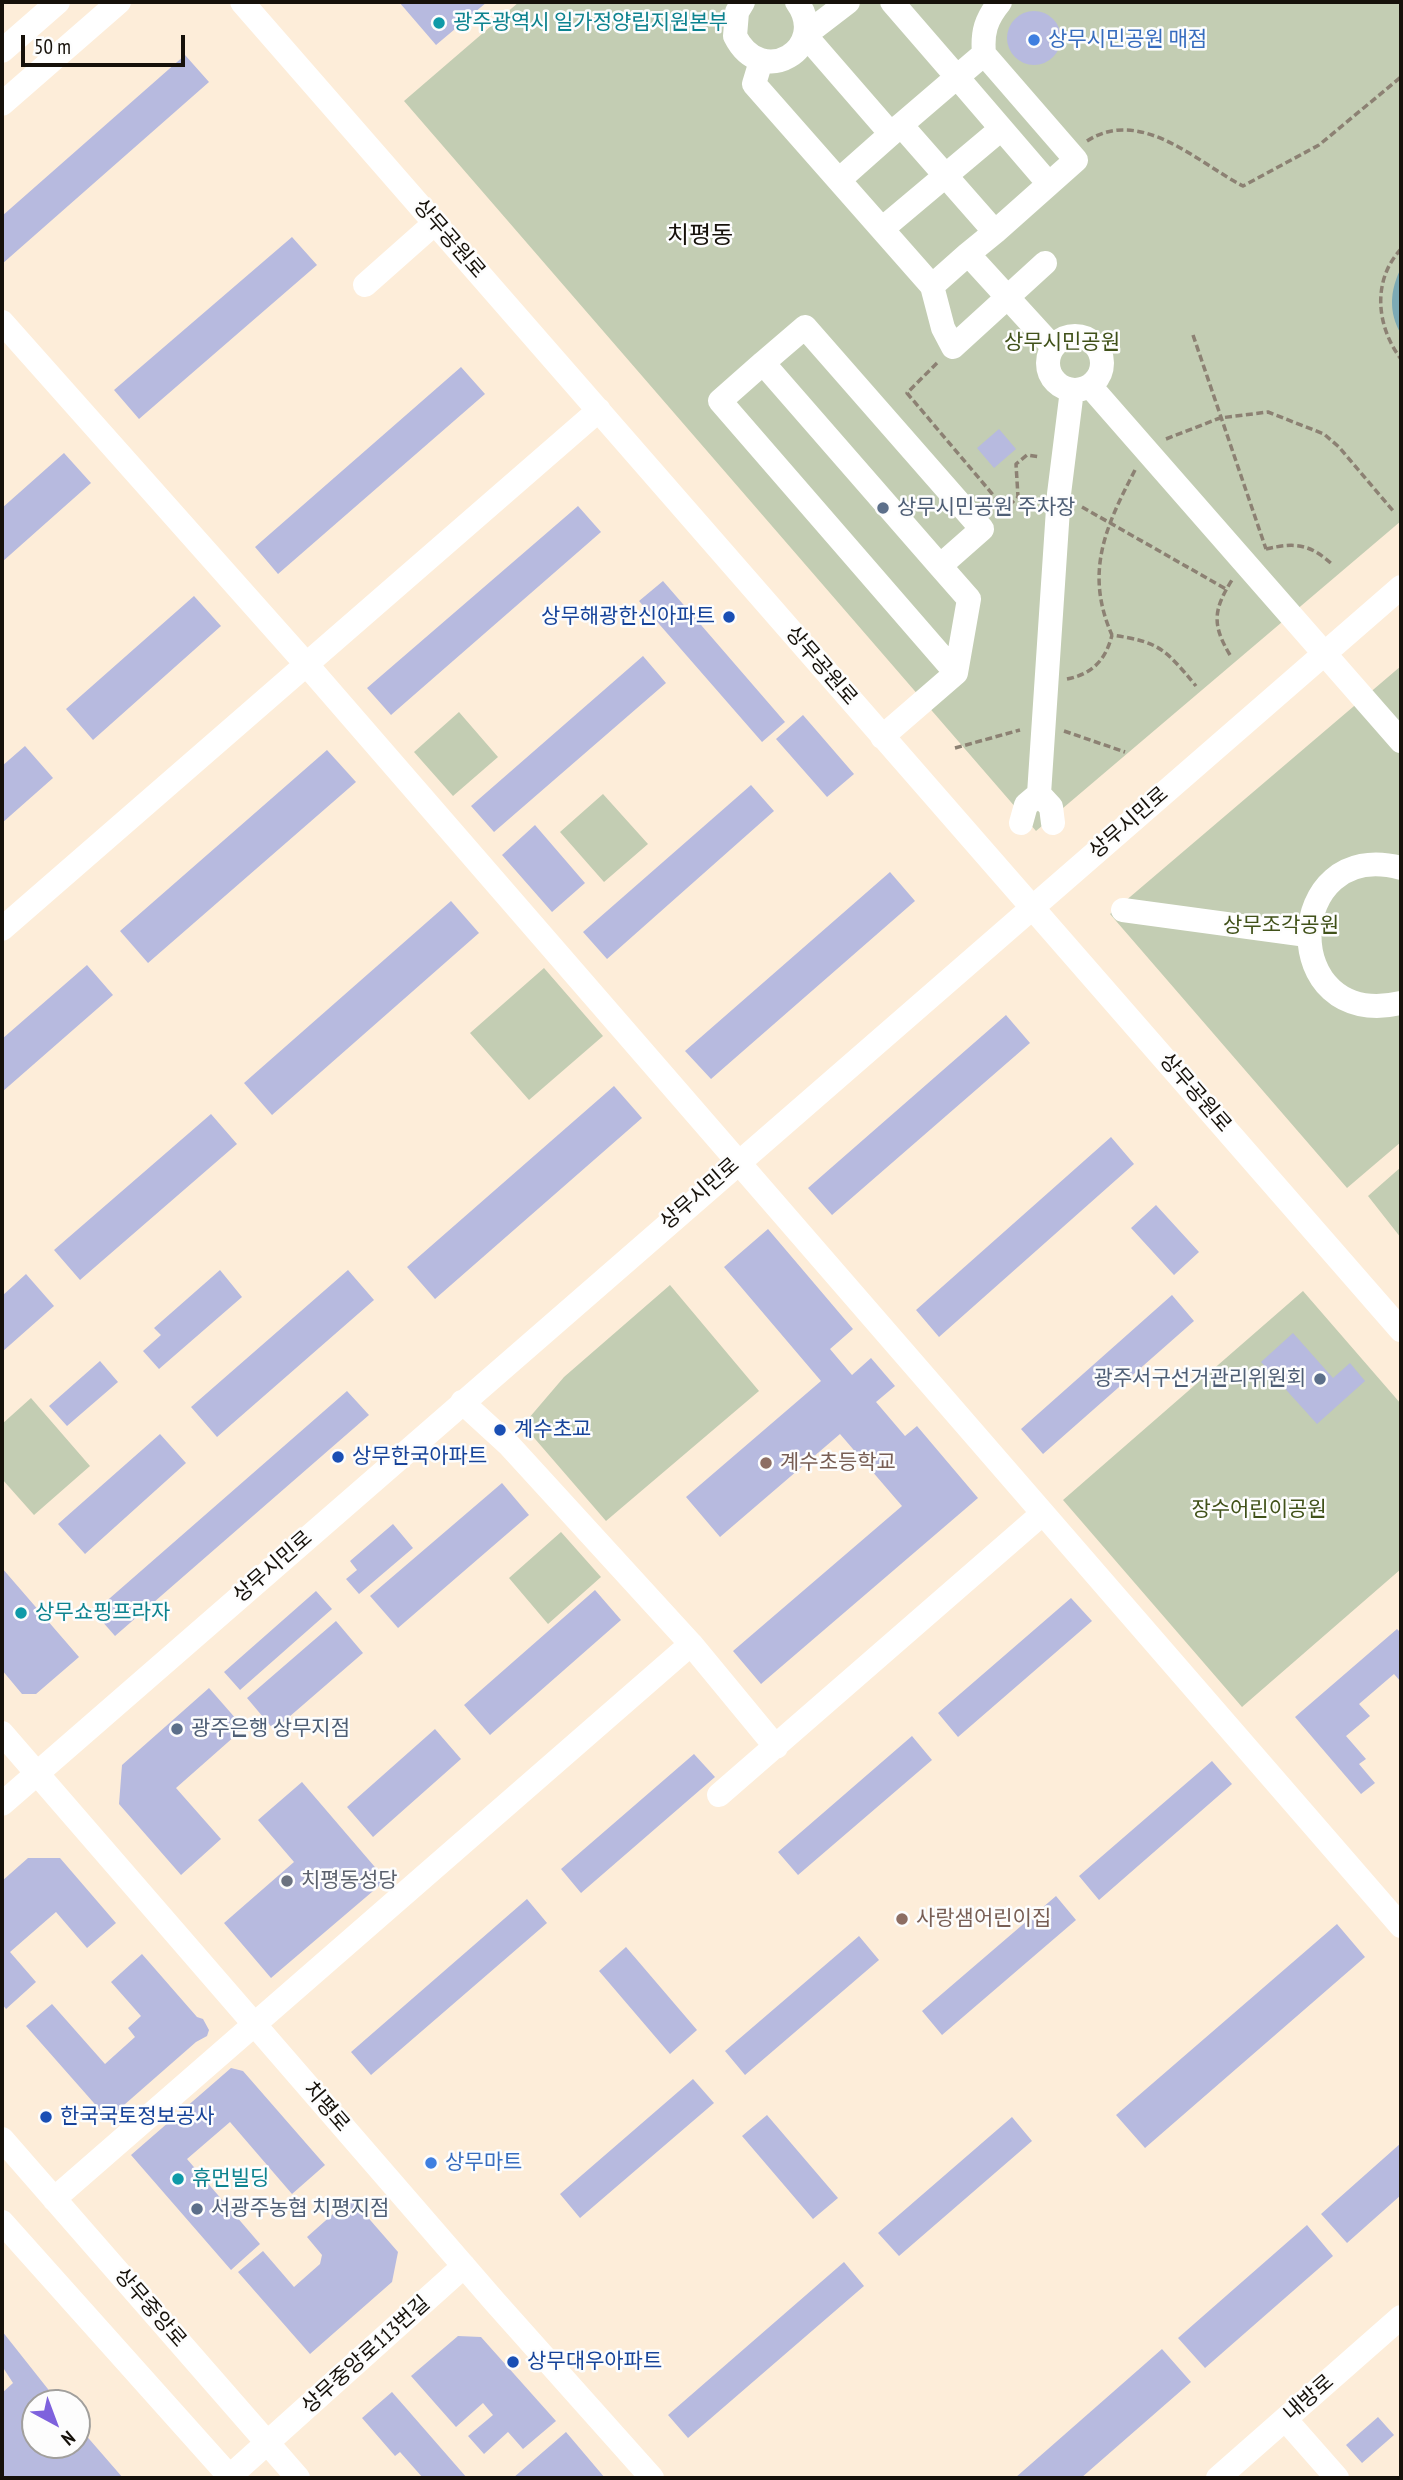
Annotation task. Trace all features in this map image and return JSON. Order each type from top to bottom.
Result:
[{"type":"street","points":[[2,51],[58,2]]},
{"type":"street","points":[[2,104],[119,2]]},
{"type":"street","name":"상무공원로","points":[[242,2],[1401,1330]]},
{"type":"street","points":[[743,2],[737,12],[735,36],[741,47],[761,61],[772,62],[793,54],[805,35],[848,2]]},
{"type":"street","points":[[797,2],[804,12],[805,35],[896,129],[946,176],[995,232]]},
{"type":"street","points":[[892,2],[1049,184]]},
{"type":"street","points":[[932,286],[1076,160],[984,54],[982,33],[990,13],[1000,2]]},
{"type":"street","points":[[839,180],[984,54]]},
{"type":"street","points":[[761,61],[754,84],[932,286],[943,328],[953,347],[1045,263]]},
{"type":"street","points":[[882,229],[1001,128]]},
{"type":"street","points":[[365,285],[435,223]]},
{"type":"street","points":[[968,254],[1053,347]]},
{"type":"street","points":[[2,322],[307,665],[1401,1926]]},
{"type":"street","points":[[940,566],[982,529],[805,327],[720,401],[956,673]]},
{"type":"street","points":[[1081,388],[1096,381],[1102,365],[1102,356],[1092,342],[1076,336],[1068,337],[1053,347],[1048,366],[1055,383],[1081,388],[1149,455],[1401,741]]},
{"type":"street","points":[[763,363],[969,599],[956,673],[882,737]]},
{"type":"street","points":[[1020,823],[1026,805],[1039,794],[1059,494],[1063,460],[1081,388]]},
{"type":"street","points":[[2,929],[598,410]]},
{"type":"street","name":"상무시민로","points":[[2,1804],[736,1162],[1401,587]]},
{"type":"street","points":[[1039,794],[1051,807],[1053,823]]},
{"type":"street","points":[[1401,868],[1386,864],[1363,866],[1340,875],[1323,891],[1311,911],[1307,935],[1311,958],[1322,979],[1338,995],[1360,1005],[1383,1007],[1401,1003]]},
{"type":"street","points":[[1124,910],[1307,935]]},
{"type":"street","points":[[462,1402],[509,1445],[691,1644],[776,1747]]},
{"type":"street","points":[[719,1796],[1042,1514]]},
{"type":"street","points":[[54,2199],[691,1644]]},
{"type":"street","name":"치평로","points":[[2,1732],[464,2266],[652,2478]]},
{"type":"street","name":"상무중앙로","points":[[2,2139],[298,2478]]},
{"type":"street","points":[[6,2236],[230,2478]]},
{"type":"street","name":"상무중앙로113번길","points":[[230,2478],[464,2266]]},
{"type":"street","name":"내방로","points":[[1218,2478],[1401,2317]]},
{"type":"street","points":[[1285,2419],[1337,2478]]},
{"type":"path","points":[[1070,153],[1093,136],[1110,132],[1145,133],[1180,146],[1243,186],[1320,145],[1401,77]]},
{"type":"path","points":[[1401,249],[1386,268],[1380,306],[1391,345],[1401,359]]},
{"type":"path","points":[[1193,335],[1266,549]]},
{"type":"path","points":[[953,347],[907,393],[1006,509],[1018,497],[1016,464],[1027,455],[1063,460]]},
{"type":"path","points":[[1047,682],[1090,672],[1107,653],[1112,635],[1101,610],[1099,570],[1101,545],[1108,522],[1149,455],[1193,426],[1220,418],[1268,412],[1324,434],[1339,447],[1394,512]]},
{"type":"path","points":[[1059,494],[1226,589]]},
{"type":"path","points":[[1112,635],[1156,644],[1169,654],[1196,685]]},
{"type":"green space","name":"상무시민공원","points":[[519,2],[1401,2],[1401,521],[1036,831],[404,101]]},
{"type":"green space","name":"상무조각공원","points":[[1401,666],[1401,1142],[1347,1188],[1110,914]]},
{"type":"green space","points":[[459,712],[498,757],[453,796],[414,752]]},
{"type":"green space","points":[[603,794],[648,844],[604,882],[560,832]]},
{"type":"green space","points":[[544,968],[603,1036],[529,1100],[470,1033]]},
{"type":"green space","points":[[1401,1167],[1401,1238],[1368,1196]]},
{"type":"green space","points":[[670,1285],[759,1391],[606,1521],[523,1425],[564,1377]]},
{"type":"green space","name":"장수어린이공원","points":[[1303,1291],[1401,1404],[1401,1569],[1242,1707],[1063,1500]]},
{"type":"green space","points":[[31,1398],[90,1466],[34,1515],[2,1479],[2,1424]]},
{"type":"green space","points":[[561,1532],[601,1577],[548,1624],[509,1578]]},
{"type":"water","points":[[1401,268],[1401,334],[1394,318],[1392,301]]},
{"type":"building","name":"광주광역시 일가정양립지원본부","points":[[399,2],[487,2],[436,45]]},
{"type":"building","name":"상무시민공원 매점","points":[[1034,11],[1053,19],[1061,38],[1053,57],[1034,65],[1015,57],[1007,38],[1015,19]]},
{"type":"building","points":[[185,55],[209,82],[2,264],[2,216]]},
{"type":"building","points":[[292,237],[317,265],[139,419],[114,390]]},
{"type":"building","points":[[461,367],[485,394],[278,574],[255,547]]},
{"type":"building","points":[[999,429],[1016,449],[994,468],[977,448]]},
{"type":"building","points":[[64,453],[91,483],[2,562],[2,508]]},
{"type":"building","points":[[578,506],[601,532],[391,715],[367,688]]},
{"type":"building","points":[[663,581],[785,722],[762,742],[639,601]]},
{"type":"building","points":[[194,596],[221,626],[93,740],[66,709]]},
{"type":"building","points":[[643,656],[666,683],[494,832],[471,806]]},
{"type":"building","points":[[803,715],[854,774],[827,797],[776,739]]},
{"type":"building","points":[[25,746],[53,778],[2,823],[2,766]]},
{"type":"building","points":[[327,750],[356,782],[148,963],[120,931]]},
{"type":"building","points":[[751,785],[774,811],[607,959],[583,932]]},
{"type":"building","points":[[535,825],[585,883],[552,912],[502,855]]},
{"type":"building","points":[[890,872],[915,901],[711,1079],[685,1051]]},
{"type":"building","points":[[451,901],[479,933],[272,1115],[244,1083]]},
{"type":"building","points":[[87,965],[113,995],[2,1092],[2,1039]]},
{"type":"building","points":[[1006,1015],[1030,1043],[832,1215],[808,1188]]},
{"type":"building","points":[[614,1086],[642,1118],[435,1299],[407,1267]]},
{"type":"building","points":[[211,1114],[237,1144],[80,1280],[54,1250]]},
{"type":"building","points":[[1111,1137],[1134,1164],[939,1337],[916,1310]]},
{"type":"building","points":[[1156,1205],[1199,1252],[1174,1275],[1131,1228]]},
{"type":"building","points":[[768,1229],[853,1329],[830,1349],[852,1375],[871,1358],[895,1386],[876,1402],[905,1436],[917,1426],[978,1498],[761,1684],[733,1651],[902,1506],[840,1434],[720,1537],[686,1497],[821,1381],[724,1267]]},
{"type":"building","points":[[220,1270],[242,1297],[159,1369],[143,1351],[161,1335],[154,1328]]},
{"type":"building","points":[[348,1270],[374,1300],[217,1437],[191,1407]]},
{"type":"building","points":[[26,1274],[54,1306],[2,1352],[2,1296]]},
{"type":"building","points":[[1172,1295],[1194,1321],[1043,1454],[1021,1429]]},
{"type":"building","name":"광주서구선거관리위원회","points":[[1293,1333],[1333,1378],[1350,1363],[1365,1381],[1317,1424],[1261,1362]]},
{"type":"building","points":[[100,1361],[118,1382],[67,1426],[49,1406]]},
{"type":"building","points":[[347,1391],[369,1415],[115,1636],[94,1612]]},
{"type":"building","points":[[160,1434],[186,1463],[85,1554],[58,1524]]},
{"type":"building","points":[[502,1483],[529,1515],[398,1628],[370,1596]]},
{"type":"building","points":[[393,1524],[413,1548],[359,1594],[346,1579],[357,1570],[350,1561]]},
{"type":"building","name":"상무쇼핑프라자","points":[[2,1568],[79,1657],[36,1694],[22,1694],[2,1670]]},
{"type":"building","points":[[595,1590],[621,1620],[490,1735],[464,1705]]},
{"type":"building","points":[[316,1591],[332,1609],[240,1690],[224,1672]]},
{"type":"building","points":[[1071,1598],[1092,1621],[958,1737],[938,1713]]},
{"type":"building","points":[[336,1621],[363,1653],[274,1730],[247,1698]]},
{"type":"building","points":[[1397,1629],[1401,1633],[1401,1682],[1394,1674],[1359,1704],[1370,1716],[1346,1736],[1366,1759],[1359,1764],[1375,1783],[1361,1794],[1295,1717]]},
{"type":"building","points":[[209,1688],[244,1728],[176,1788],[221,1839],[181,1875],[119,1804],[122,1765]]},
{"type":"building","points":[[435,1729],[461,1759],[373,1837],[347,1807]]},
{"type":"building","points":[[912,1736],[932,1760],[798,1875],[778,1852]]},
{"type":"building","points":[[694,1754],[715,1777],[581,1893],[561,1869]]},
{"type":"building","points":[[1212,1761],[1232,1784],[1099,1900],[1079,1876]]},
{"type":"building","name":"치평동성당","points":[[302,1782],[386,1880],[271,1978],[224,1923],[294,1862],[258,1820]]},
{"type":"building","points":[[28,1858],[60,1858],[116,1923],[87,1948],[56,1912],[10,1952],[36,1982],[6,2009],[2,2004],[2,1881]]},
{"type":"building","points":[[1056,1896],[1076,1920],[942,2035],[922,2011]]},
{"type":"building","points":[[527,1899],[547,1923],[371,2075],[351,2052]]},
{"type":"building","points":[[1337,1924],[1365,1957],[1145,2148],[1116,2115]]},
{"type":"building","points":[[859,1936],[879,1960],[745,2075],[725,2051]]},
{"type":"building","points":[[626,1947],[697,2030],[670,2054],[599,1971]]},
{"type":"building","points":[[142,1954],[197,2017],[203,2019],[209,2030],[207,2036],[196,2042],[108,2119],[26,2026],[52,2004],[105,2064],[135,2037],[128,2028],[141,2016],[111,1982]]},
{"type":"building","name":"휴먼빌딩","points":[[231,2068],[243,2071],[325,2165],[292,2194],[230,2122],[187,2159],[260,2244],[231,2270],[131,2155]]},
{"type":"building","points":[[693,2079],[714,2103],[580,2218],[560,2194]]},
{"type":"building","points":[[767,2115],[838,2198],[813,2219],[742,2136]]},
{"type":"building","points":[[1012,2117],[1032,2141],[899,2256],[878,2233]]},
{"type":"building","points":[[1401,2143],[1401,2195],[1347,2243],[1321,2214]]},
{"type":"building","points":[[351,2198],[398,2252],[392,2282],[310,2354],[238,2272],[263,2251],[294,2287],[320,2264],[322,2255],[307,2237]]},
{"type":"building","points":[[1307,2225],[1333,2256],[1205,2368],[1178,2338]]},
{"type":"building","points":[[844,2262],[864,2286],[688,2438],[668,2415]]},
{"type":"building","points":[[2,2331],[48,2389],[21,2389],[21,2459],[91,2459],[91,2441],[123,2478],[2,2478],[2,2393],[13,2383],[2,2366]]},
{"type":"building","points":[[458,2336],[481,2337],[556,2421],[523,2449],[508,2432],[484,2454],[468,2436],[493,2415],[483,2403],[456,2427],[411,2376]]},
{"type":"building","points":[[1162,2349],[1191,2382],[1081,2478],[1015,2478]]},
{"type":"building","points":[[392,2392],[467,2478],[423,2478],[400,2452],[395,2456],[362,2418]]},
{"type":"building","points":[[1378,2417],[1394,2435],[1362,2463],[1346,2445]]},
{"type":"building","points":[[566,2432],[605,2478],[513,2478]]},
{"type":"place","name":"광주광역시 일가정양립지원본부","points":[[439,23]]},
{"type":"place","name":"상무시민공원 매점","points":[[1034,40]]},
{"type":"place","name":"상무시민공원 주차장","points":[[883,508]]},
{"type":"place","name":"상무해광한신아파트","points":[[729,617]]},
{"type":"place","name":"광주서구선거관리위원회","points":[[1320,1379]]},
{"type":"place","name":"계수초교","points":[[500,1430]]},
{"type":"place","name":"상무한국아파트","points":[[338,1457]]},
{"type":"place","name":"계수초등학교","points":[[766,1463]]},
{"type":"place","name":"상무쇼핑프라자","points":[[21,1613]]},
{"type":"place","name":"광주은행 상무지점","points":[[177,1729]]},
{"type":"place","name":"치평동성당","points":[[287,1881]]},
{"type":"place","name":"사랑샘어린이집","points":[[902,1919]]},
{"type":"place","name":"한국국토정보공사","points":[[46,2117]]},
{"type":"place","name":"상무마트","points":[[431,2163]]},
{"type":"place","name":"휴먼빌딩","points":[[178,2179]]},
{"type":"place","name":"서광주농협 치평지점","points":[[197,2209]]},
{"type":"place","name":"상무대우아파트","points":[[513,2362]]},
{"type":"district","name":"치평동","points":[[700,236]]}]
